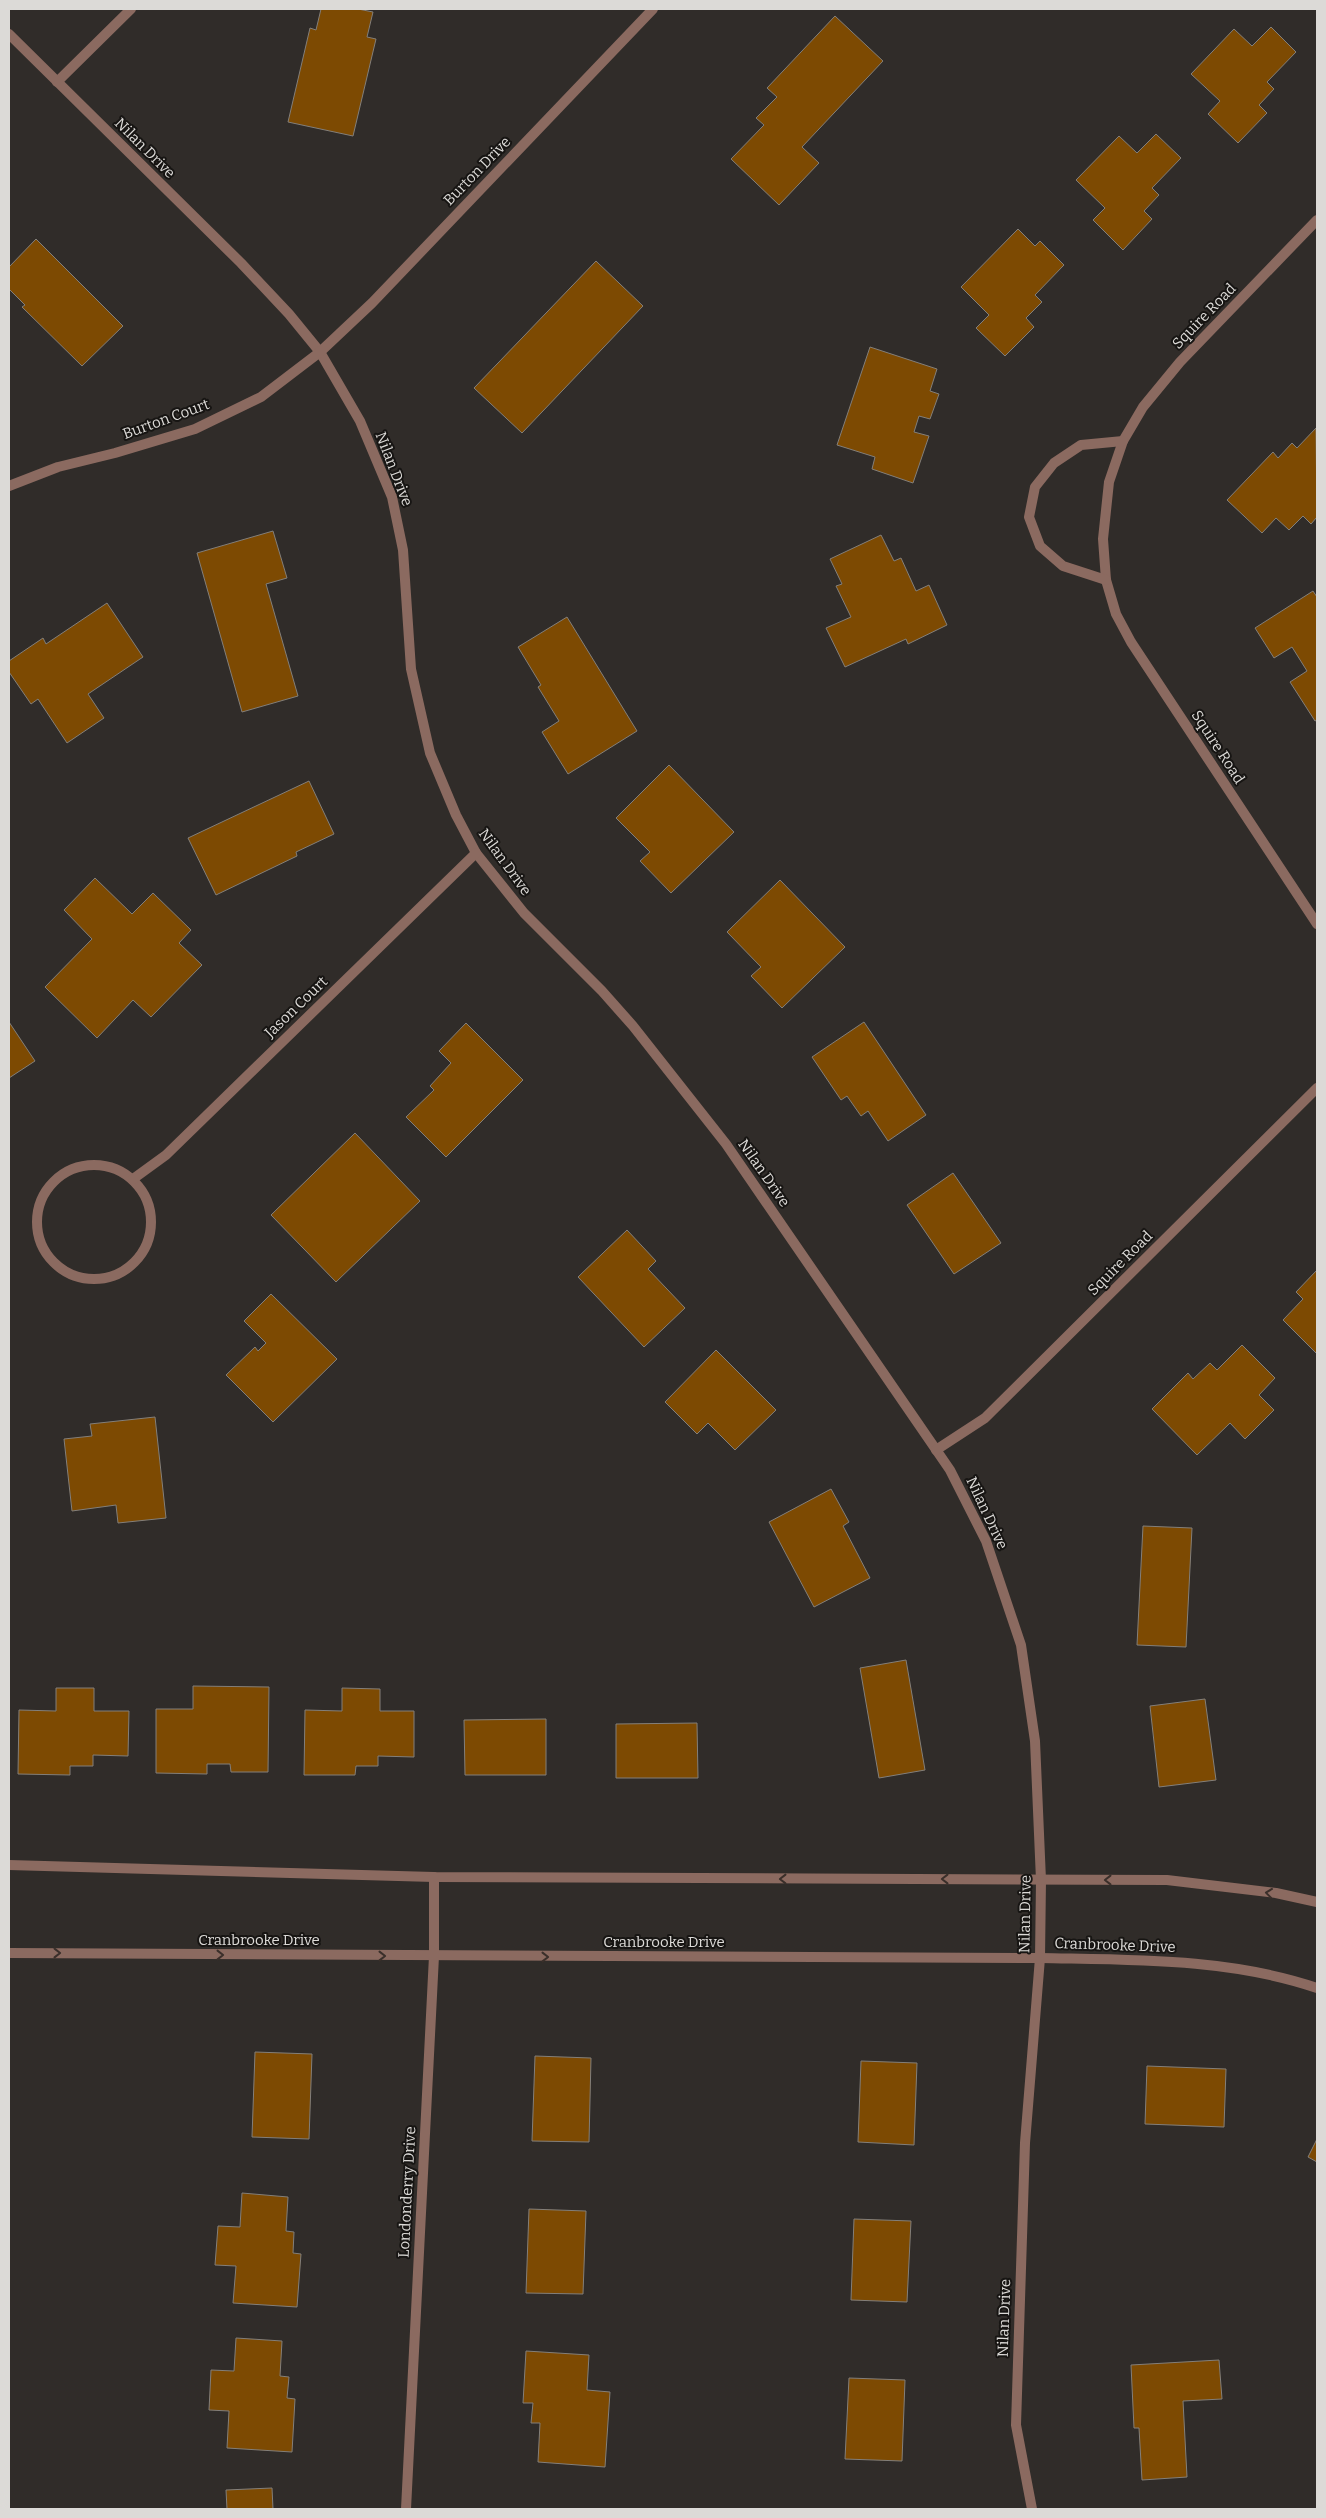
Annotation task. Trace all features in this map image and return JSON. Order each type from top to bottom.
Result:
[{"type":"street","points":[[57,82],[131,9]]},
{"type":"street","name":"Burton Drive","points":[[320,352],[372,303],[653,9]]},
{"type":"street","name":"Nilan Drive","points":[[9,34],[241,263],[289,314],[320,352],[360,421],[392,497],[403,550],[411,670],[430,754],[456,815],[476,852],[524,913],[602,991],[627,1019],[715,1130],[950,1470],[986,1541],[1021,1645],[1035,1741],[1041,1880],[1040,1958],[1025,2143],[1016,2425],[1032,2509]]},
{"type":"street","name":"Squire Road","points":[[1317,220],[1180,362],[1143,407],[1123,441],[1108,482],[1104,510],[1106,580],[1116,614],[1131,642],[1317,924]]},
{"type":"street","name":"Burton Court","points":[[9,486],[58,467],[115,454],[195,429],[261,397],[320,352]]},
{"type":"street","points":[[1106,580],[1064,566],[1040,546],[1029,517],[1035,487],[1054,463],[1081,445],[1123,441]]},
{"type":"street","name":"Jason Court","points":[[133,1179],[166,1155],[476,852]]},
{"type":"street","name":"Squire Road","points":[[936,1450],[985,1418],[1317,1088]]},
{"type":"street","points":[[92,1164],[114,1168],[133,1179],[146,1198],[152,1219],[148,1242],[136,1261],[118,1274],[96,1279],[74,1276],[54,1264],[41,1246],[36,1224],[40,1201],[51,1182],[70,1169],[92,1164]]},
{"type":"street","points":[[9,1865],[434,1877],[1167,1880],[1276,1893],[1317,1902]]},
{"type":"street","name":"Londonderry Drive","points":[[406,2509],[434,1956],[434,1877]]},
{"type":"street","name":"Cranbrooke Drive","points":[[9,1953],[1040,1958],[1171,1961],[1257,1973],[1317,1988]]},
{"type":"building","points":[[321,9],[358,9],[373,12],[367,37],[376,39],[353,136],[288,122],[310,28],[316,30]]},
{"type":"building","points":[[835,16],[883,61],[802,147],[819,163],[779,205],[731,159],[764,125],[756,118],[777,97],[767,88]]},
{"type":"building","points":[[1271,27],[1296,52],[1267,82],[1274,89],[1259,105],[1267,113],[1238,143],[1208,114],[1220,101],[1191,74],[1234,29],[1252,46]]},
{"type":"building","points":[[1156,134],[1181,158],[1152,188],[1159,195],[1144,211],[1152,219],[1123,250],[1093,220],[1105,208],[1076,180],[1119,136],[1137,153]]},
{"type":"building","points":[[1018,229],[1035,246],[1040,241],[1064,265],[1035,295],[1042,302],[1026,318],[1034,327],[1005,356],[976,328],[989,315],[961,287]]},
{"type":"building","points":[[36,239],[123,326],[82,366],[22,307],[25,305],[9,289],[9,267]]},
{"type":"building","points":[[596,261],[643,306],[522,433],[474,388]]},
{"type":"building","points":[[870,347],[937,369],[930,391],[939,394],[930,419],[919,416],[914,432],[929,436],[913,483],[872,469],[875,457],[837,445]]},
{"type":"building","points":[[1316,428],[1317,517],[1311,524],[1303,516],[1289,530],[1276,518],[1262,533],[1227,500],[1273,452],[1278,458],[1292,443],[1297,448]]},
{"type":"building","points":[[273,531],[287,578],[266,584],[298,696],[242,712],[197,553]]},
{"type":"building","points":[[881,535],[894,561],[901,558],[916,591],[929,585],[947,625],[908,644],[906,639],[845,667],[826,628],[851,617],[836,586],[842,584],[830,559]]},
{"type":"building","points":[[1313,591],[1317,597],[1317,720],[1315,721],[1290,682],[1307,671],[1292,647],[1274,658],[1255,628]]},
{"type":"building","points":[[107,603],[143,657],[88,694],[104,718],[67,743],[38,699],[31,704],[9,672],[9,661],[43,638],[46,644]]},
{"type":"building","points":[[567,617],[637,731],[568,774],[542,732],[559,721],[538,687],[541,685],[518,647]]},
{"type":"building","points":[[669,765],[734,832],[671,893],[640,861],[650,852],[616,818]]},
{"type":"building","points":[[309,781],[334,834],[296,852],[297,856],[216,895],[188,838]]},
{"type":"building","points":[[95,878],[132,914],[153,893],[191,930],[179,943],[202,965],[151,1017],[133,1000],[97,1038],[45,987],[92,939],[64,910]]},
{"type":"building","points":[[780,880],[845,947],[782,1008],[751,976],[761,967],[727,932]]},
{"type":"building","points":[[9,1022],[35,1061],[9,1078]]},
{"type":"building","points":[[864,1022],[926,1115],[888,1141],[868,1111],[861,1116],[847,1096],[841,1100],[812,1057]]},
{"type":"building","points":[[466,1023],[523,1080],[446,1157],[406,1117],[434,1090],[430,1086],[451,1063],[439,1051]]},
{"type":"building","points":[[355,1133],[420,1201],[336,1282],[271,1215]]},
{"type":"building","points":[[953,1173],[1001,1243],[954,1274],[907,1205]]},
{"type":"building","points":[[627,1230],[656,1261],[648,1269],[685,1308],[644,1347],[578,1277]]},
{"type":"building","points":[[1317,1270],[1317,1354],[1283,1320],[1303,1299],[1296,1292]]},
{"type":"building","points":[[271,1294],[337,1359],[273,1422],[226,1375],[255,1347],[258,1351],[266,1343],[244,1321]]},
{"type":"building","points":[[1242,1345],[1275,1378],[1259,1395],[1274,1410],[1245,1439],[1230,1423],[1197,1455],[1152,1409],[1188,1373],[1193,1379],[1210,1363],[1217,1370]]},
{"type":"building","points":[[716,1350],[776,1410],[735,1450],[708,1423],[697,1434],[665,1402]]},
{"type":"building","points":[[155,1417],[166,1518],[118,1523],[116,1505],[72,1511],[64,1439],[92,1436],[90,1424]]},
{"type":"building","points":[[831,1489],[849,1522],[843,1526],[870,1578],[814,1607],[769,1522]]},
{"type":"building","points":[[1143,1526],[1192,1528],[1186,1647],[1137,1645]]},
{"type":"building","points":[[906,1660],[925,1770],[879,1778],[860,1668]]},
{"type":"building","points":[[193,1686],[269,1687],[268,1772],[231,1772],[230,1764],[207,1764],[207,1774],[156,1773],[156,1709],[193,1709]]},
{"type":"building","points":[[56,1688],[94,1688],[94,1711],[129,1711],[128,1756],[93,1755],[93,1766],[70,1766],[70,1775],[18,1774],[19,1710],[56,1711]]},
{"type":"building","points":[[342,1688],[380,1689],[380,1711],[414,1711],[414,1757],[378,1756],[378,1766],[356,1766],[355,1775],[304,1775],[305,1710],[342,1711]]},
{"type":"building","points":[[1205,1699],[1216,1780],[1159,1787],[1150,1706]]},
{"type":"building","points":[[546,1719],[546,1775],[465,1775],[464,1720]]},
{"type":"building","points":[[697,1723],[698,1778],[616,1778],[616,1724]]},
{"type":"building","points":[[255,2052],[312,2054],[309,2139],[252,2137]]},
{"type":"building","points":[[535,2056],[591,2058],[589,2142],[532,2141]]},
{"type":"building","points":[[861,2061],[917,2063],[914,2145],[858,2142]]},
{"type":"building","points":[[1147,2066],[1226,2069],[1224,2127],[1145,2124]]},
{"type":"building","points":[[1317,2139],[1317,2162],[1308,2157]]},
{"type":"building","points":[[242,2193],[288,2197],[286,2231],[294,2232],[293,2253],[301,2254],[297,2307],[233,2303],[236,2266],[215,2265],[218,2226],[240,2227]]},
{"type":"building","points":[[529,2209],[586,2211],[583,2294],[526,2293]]},
{"type":"building","points":[[854,2219],[911,2221],[907,2302],[851,2300]]},
{"type":"building","points":[[236,2338],[282,2341],[280,2376],[289,2377],[287,2398],[295,2399],[292,2452],[227,2448],[229,2411],[209,2410],[211,2370],[234,2371]]},
{"type":"building","points":[[526,2351],[589,2355],[587,2390],[610,2392],[605,2467],[538,2462],[540,2423],[531,2423],[533,2403],[523,2403]]},
{"type":"building","points":[[1219,2360],[1222,2399],[1183,2401],[1187,2477],[1142,2480],[1139,2428],[1134,2428],[1131,2365]]},
{"type":"building","points":[[849,2378],[905,2380],[902,2461],[845,2459]]},
{"type":"building","points":[[272,2488],[273,2509],[227,2509],[226,2490]]}]
